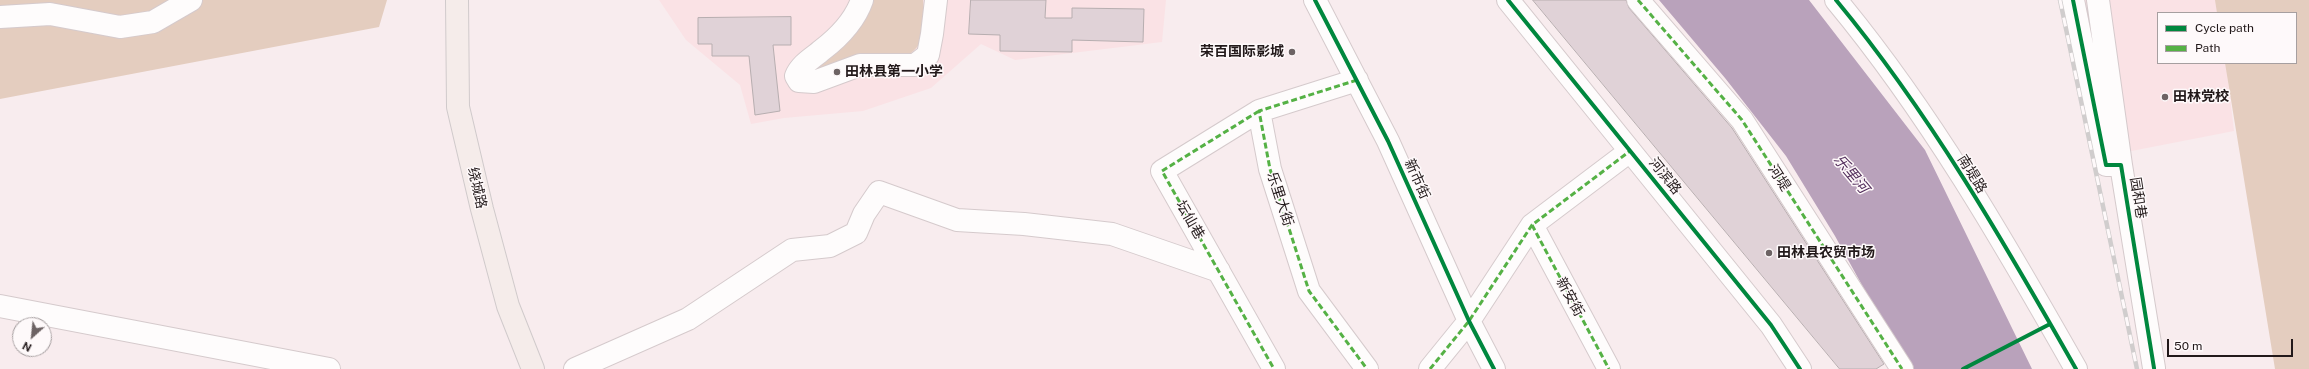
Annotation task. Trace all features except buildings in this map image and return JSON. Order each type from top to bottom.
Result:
[{"type":"highway","name":"绕城路","points":[[457,0],[458,108],[482,209],[508,306],[533,369]]},
{"type":"street","points":[[0,17],[50,14],[120,27],[153,22],[191,0]]},
{"type":"street","points":[[862,0],[849,24],[831,43],[799,69],[796,76],[800,81],[814,82],[860,65],[915,65],[928,55],[936,0]]},
{"type":"street","name":"新市街","points":[[1315,0],[1388,141],[1469,321],[1494,369]]},
{"type":"street","name":"河滨路","points":[[1508,0],[1771,325],[1800,369]]},
{"type":"street","name":"河堤","points":[[1638,0],[1742,120],[1902,369]]},
{"type":"street","name":"南堤路","points":[[1836,0],[1912,102],[1967,184],[2076,369]]},
{"type":"street","name":"园和巷","points":[[2073,0],[2106,166],[2121,165],[2153,369]]},
{"type":"street","points":[[2098,0],[2121,165]]},
{"type":"street","points":[[1259,111],[1357,80]]},
{"type":"street","name":"坛仙巷","points":[[1259,111],[1162,171],[1274,369]]},
{"type":"street","name":"乐里大街","points":[[1259,111],[1270,169],[1309,291],[1367,369]]},
{"type":"street","points":[[1430,369],[1469,321],[1532,225],[1630,151]]},
{"type":"street","points":[[575,369],[688,319],[792,250],[830,246],[856,233],[864,214],[879,192],[957,220],[1024,224],[1112,234],[1219,271]]},
{"type":"street","name":"新安街","points":[[1532,225],[1609,369]]},
{"type":"street","points":[[0,306],[329,369]]},
{"type":"shaded area","points":[[0,0],[387,0],[379,27],[0,99]]},
{"type":"shaded area","name":"田林县第一小学","points":[[659,0],[1166,0],[1162,42],[1015,60],[981,44],[931,88],[863,111],[784,118],[751,124],[740,85],[686,40]]},
{"type":"shaded area","points":[[867,0],[923,0],[925,30],[916,49],[909,55],[814,68]]},
{"type":"shaded area","name":"田林党校","points":[[2081,0],[2219,0],[2220,12],[2157,12],[2157,64],[2226,64],[2234,131],[2111,155]]},
{"type":"shaded area","points":[[2215,0],[2309,0],[2309,369],[2275,369],[2225,64],[2297,64],[2297,12],[2217,12]]},
{"type":"water","name":"乐里河","points":[[1659,0],[1809,0],[1925,150],[2032,369],[1906,369],[1903,360],[1835,236],[1786,156],[1725,78]]},
{"type":"railway","points":[[2060,0],[2137,369]]},
{"type":"marked path","points":[[1638,0],[1742,120],[1902,369]]},
{"type":"marked path","points":[[1357,80],[1259,111],[1270,169],[1309,291],[1367,369]]},
{"type":"marked path","points":[[1259,111],[1162,171],[1274,369]]},
{"type":"marked path","points":[[1430,369],[1469,321],[1532,225],[1630,151]]},
{"type":"marked path","points":[[1532,225],[1609,369]]},
{"type":"cycle path","points":[[1315,0],[1388,141],[1469,321],[1494,369]]},
{"type":"cycle path","points":[[1508,0],[1771,325],[1800,369]]},
{"type":"cycle path","points":[[1836,0],[1903,87],[1934,132],[1993,226],[2076,369]]},
{"type":"cycle path","points":[[2073,0],[2106,165],[2121,165],[2154,368]]},
{"type":"cycle path","points":[[1963,369],[2050,324]]},
{"type":"place","name":"荣百国际影城","points":[[1292,52]]},
{"type":"place","name":"田林县第一小学","points":[[837,72]]},
{"type":"place","name":"田林党校","points":[[2165,97]]},
{"type":"place","name":"田林县农贸市场","points":[[1769,253]]}]
